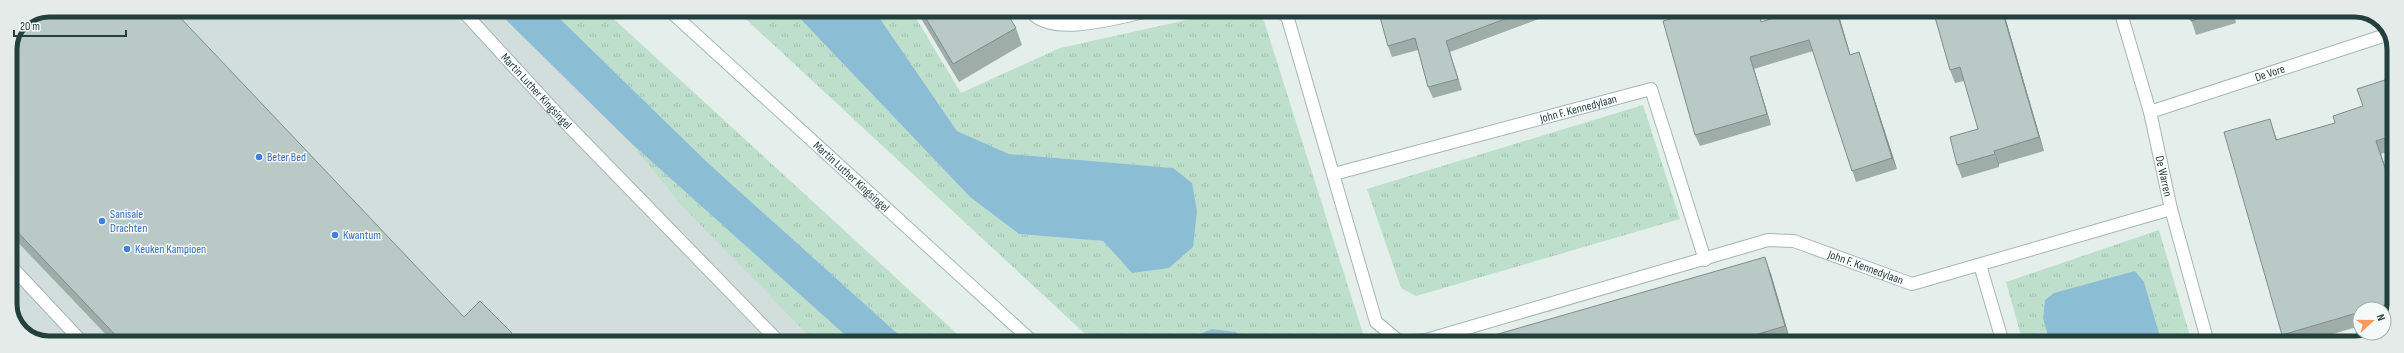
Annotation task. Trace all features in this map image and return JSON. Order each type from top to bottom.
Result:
[{"type":"street","name":"Martin Luther Kingsingel","points":[[468,17],[562,119],[773,336]]},
{"type":"street","name":"Martin Luther Kingsingel","points":[[677,17],[1026,336]]},
{"type":"street","points":[[1041,17],[1052,24],[1078,26],[1120,17]]},
{"type":"street","name":"John F. Kennedylaan","points":[[1286,17],[1334,174],[1376,322],[1393,336]]},
{"type":"street","name":"De Warren","points":[[2122,17],[2150,112],[2171,209],[2206,336]]},
{"type":"street","name":"De Vore","points":[[2150,112],[2384,36]]},
{"type":"street","name":"John F. Kennedylaan","points":[[1334,174],[1651,89],[1705,260]]},
{"type":"street","name":"John F. Kennedylaan","points":[[1440,336],[1705,260],[1768,240],[1794,241],[1912,284],[2171,209]]},
{"type":"street","points":[[1980,265],[2001,336]]},
{"type":"street","points":[[17,272],[76,336]]},
{"type":"shaded area","points":[[49,17],[531,17],[869,336],[45,336],[31,331],[26,327],[20,318],[17,306],[17,49],[19,37],[22,31],[31,22],[37,19]]},
{"type":"green space","points":[[558,17],[612,17],[959,336],[900,336],[708,163]]},
{"type":"green space","points":[[744,17],[799,17],[970,197],[1019,234],[1103,241],[1132,273],[1172,168],[1009,154],[957,131],[879,17],[915,17],[961,93],[1060,48],[1200,17],[1260,17],[1264,21],[1364,336],[1240,336],[1236,332],[1212,329],[1194,336],[1087,336]]},
{"type":"green space","points":[[1643,105],[1680,219],[1416,296],[1401,288],[1367,189]]},
{"type":"green space","points":[[630,142],[846,336],[809,336],[683,207]]},
{"type":"green space","points":[[2159,230],[2190,336],[2160,336],[2144,282],[2045,300],[2043,318],[2048,336],[2021,336],[2006,282]]},
{"type":"water","points":[[503,17],[558,17],[708,163],[900,336],[846,336],[630,142]]},
{"type":"water","points":[[799,17],[879,17],[957,131],[1009,154],[1173,168],[1192,183],[1197,211],[1193,247],[1169,268],[1132,273],[1103,241],[1019,234],[970,197]]},
{"type":"water","points":[[2135,271],[2144,282],[2160,336],[2048,336],[2043,318],[2045,300],[2054,293]]},
{"type":"water","points":[[1212,329],[1236,332],[1240,336],[1194,336]]},
{"type":"building","points":[[49,17],[180,17],[464,317],[480,301],[512,333],[509,336],[116,336],[17,231],[17,49],[19,37],[22,31],[31,22],[37,19]]},
{"type":"building","points":[[925,17],[1009,17],[1016,28],[953,64]]},
{"type":"building","points":[[1380,17],[1510,17],[1446,41],[1458,79],[1428,87],[1415,38],[1388,46]]},
{"type":"building","points":[[1678,17],[1760,17],[1761,22],[1778,17],[1838,17],[1850,55],[1859,52],[1892,158],[1852,171],[1809,40],[1750,57],[1767,114],[1695,135],[1663,21]]},
{"type":"building","points":[[1935,17],[2004,17],[2039,137],[1994,151],[1995,154],[1957,165],[1950,137],[1978,129],[1960,67],[1950,70]]},
{"type":"building","points":[[2190,17],[2204,17],[2191,21]]},
{"type":"building","points":[[2387,79],[2387,137],[2376,141],[2387,174],[2387,301],[2352,301],[2352,314],[2282,335],[2224,132],[2270,119],[2276,140],[2335,123],[2333,116],[2363,106],[2357,89]]},
{"type":"building","points":[[1765,257],[1785,326],[1751,336],[1491,336]]},
{"type":"place","name":"Beter Bed","points":[[259,157]]},
{"type":"place","name":"Sanisale Drachten","points":[[102,221]]},
{"type":"place","name":"Kwantum","points":[[335,235]]},
{"type":"place","name":"Keuken Kampioen","points":[[127,249]]}]
